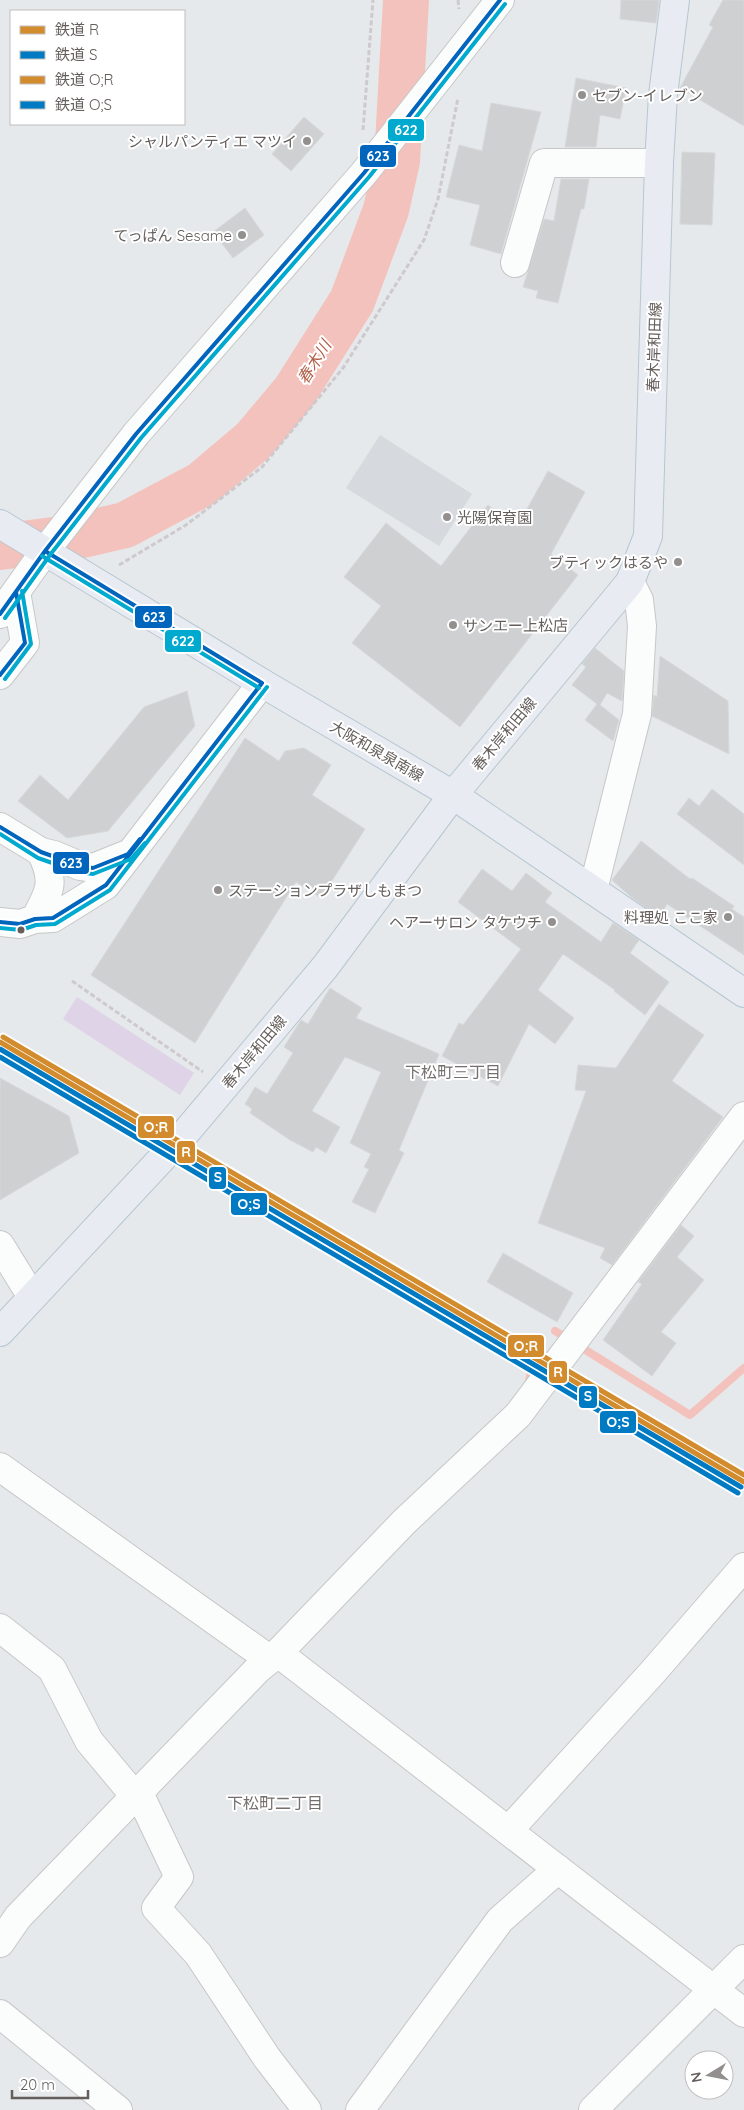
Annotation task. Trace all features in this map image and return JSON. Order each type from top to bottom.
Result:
[{"type":"main road","name":"春木岸和田線","points":[[0,1332],[182,1137],[319,975],[453,795],[630,582],[648,536],[659,162],[663,95],[675,0]]},
{"type":"main road","name":"大阪和泉泉南線","points":[[0,524],[262,683],[453,795],[744,993]]},
{"type":"street","points":[[0,614],[13,589],[136,434],[364,173],[500,0]]},
{"type":"street","points":[[514,263],[523,194],[544,163],[659,162]]},
{"type":"street","points":[[593,890],[637,714],[642,626],[639,600],[630,582]]},
{"type":"street","points":[[0,675],[25,643],[13,589]]},
{"type":"street","points":[[0,922],[20,924],[36,919],[53,918],[106,884],[262,683]]},
{"type":"street","points":[[0,827],[41,852],[80,866],[93,868],[128,854]]},
{"type":"street","points":[[36,919],[51,885],[48,866],[41,852]]},
{"type":"street","points":[[0,1943],[9,1916],[274,1656],[404,1522],[518,1415],[744,1116]]},
{"type":"street","points":[[0,1245],[32,1297]]},
{"type":"street","points":[[0,1467],[274,1656],[508,1831],[744,2013]]},
{"type":"street","points":[[508,1831],[652,1673],[744,1568]]},
{"type":"street","points":[[0,1628],[52,1669],[89,1741],[136,1793],[179,1877],[156,1908],[198,1954],[267,2058],[307,2110]]},
{"type":"street","points":[[360,2110],[500,1920],[558,1869]]},
{"type":"street","points":[[593,2110],[744,1958]]},
{"type":"street","points":[[0,2014],[118,2110]]},
{"type":"path","points":[[363,133],[373,0]]},
{"type":"path","points":[[118,566],[186,525],[262,466],[343,368],[424,240],[438,199],[458,97]]},
{"type":"path","points":[[72,981],[205,1074]]},
{"type":"shaded area","points":[[380,435],[472,494],[439,546],[346,488]]},
{"type":"shaded area","points":[[77,997],[194,1073],[180,1095],[63,1019]]},
{"type":"building","points":[[621,0],[659,0],[656,23],[620,19]]},
{"type":"building","points":[[723,0],[744,0],[744,126],[680,88],[713,27],[709,25]]},
{"type":"building","points":[[576,78],[626,88],[620,119],[600,115],[596,147],[565,147]]},
{"type":"building","points":[[491,103],[541,112],[501,254],[470,245],[480,205],[446,197],[459,145],[482,151]]},
{"type":"building","points":[[304,117],[324,134],[291,171],[272,154]]},
{"type":"building","points":[[682,152],[715,153],[712,225],[680,224]]},
{"type":"building","points":[[561,179],[589,179],[584,209],[581,209],[558,303],[536,298],[538,291],[523,287],[544,219],[554,221]]},
{"type":"building","points":[[245,208],[264,235],[233,258],[213,232]]},
{"type":"building","name":"サンエー上松店","points":[[548,471],[585,492],[551,554],[578,575],[460,727],[352,643],[381,606],[344,577],[386,523],[441,566],[488,505],[517,527]]},
{"type":"building","points":[[595,648],[624,671],[622,701],[607,693],[600,705],[619,720],[613,741],[585,720],[597,704],[572,685],[586,667],[582,664]]},
{"type":"building","points":[[660,656],[728,701],[729,754],[652,716],[654,695],[657,697]]},
{"type":"building","points":[[187,691],[195,726],[108,831],[67,838],[18,801],[40,775],[68,800],[144,707]]},
{"type":"building","name":"ステーションプラザしもまつ","points":[[245,738],[279,761],[285,751],[304,748],[331,765],[312,795],[365,829],[321,898],[296,882],[195,1043],[91,975]]},
{"type":"building","points":[[712,789],[744,814],[744,865],[677,814],[689,798],[699,806]]},
{"type":"building","points":[[641,841],[690,879],[692,878],[734,906],[732,909],[744,917],[744,955],[667,904],[662,913],[659,911],[656,915],[612,880]]},
{"type":"building","points":[[482,869],[512,891],[526,873],[552,893],[545,902],[601,942],[613,923],[639,940],[630,953],[669,982],[645,1015],[615,990],[563,954],[538,990],[574,1018],[555,1044],[529,1024],[498,1086],[442,1056],[459,1023],[463,1025],[521,949],[458,902]]},
{"type":"building","points":[[330,988],[362,1008],[356,1018],[439,1054],[399,1150],[404,1153],[375,1213],[352,1202],[369,1169],[364,1167],[371,1154],[350,1143],[381,1072],[345,1057],[312,1111],[340,1127],[326,1153],[316,1147],[313,1152],[290,1140],[250,1113],[252,1109],[245,1104],[255,1087],[267,1094],[293,1053],[284,1047],[301,1020],[308,1024]]},
{"type":"building","points":[[659,1004],[704,1035],[672,1081],[723,1117],[612,1265],[600,1258],[605,1248],[538,1223],[586,1091],[575,1090],[578,1065],[616,1068]]},
{"type":"building","points":[[0,1078],[69,1116],[79,1153],[0,1200]]},
{"type":"building","points":[[681,1225],[694,1236],[677,1257],[704,1280],[661,1332],[676,1343],[652,1376],[603,1340],[642,1284],[638,1282]]},
{"type":"building","points":[[503,1253],[573,1293],[557,1322],[487,1282]]},
{"type":"waterway","name":"春木川","points":[[0,547],[69,538],[125,525],[202,484],[254,440],[295,391],[352,301],[386,210],[397,161],[406,0]]},
{"type":"waterway","points":[[555,1331],[569,1339]]},
{"type":"waterway","points":[[584,1349],[690,1415],[744,1368]]},
{"type":"waterway","points":[[528,1385],[532,1368]]},
{"type":"rail line","name":"O;R","points":[[3,1037],[744,1475]]},
{"type":"rail line","name":"R","points":[[0,1042],[744,1482]]},
{"type":"rail line","name":"S","points":[[0,1049],[741,1487]]},
{"type":"rail line","name":"O;S","points":[[0,1057],[738,1493]]},
{"type":"transit line","name":"623","points":[[0,614],[45,551],[136,434],[364,173],[500,0]]},
{"type":"transit line","name":"622","points":[[5,618],[50,555],[141,438],[369,177],[505,4]]},
{"type":"transit line","name":"623","points":[[45,551],[262,683]]},
{"type":"transit line","name":"622","points":[[42,556],[259,688]]},
{"type":"transit line","name":"622","points":[[5,679],[31,644],[22,591]]},
{"type":"transit line","name":"623","points":[[0,675],[25,643],[16,592]]},
{"type":"transit line","name":"623","points":[[0,922],[20,924],[35,919],[53,918],[106,885],[262,683]]},
{"type":"transit line","name":"622","points":[[0,928],[21,930],[36,925],[55,924],[110,890],[267,687]]},
{"type":"transit line","name":"623","points":[[0,827],[41,852],[80,866],[93,868],[128,854],[140,839]]},
{"type":"transit line","name":"622","points":[[0,834],[38,858],[78,872],[93,874],[131,859],[145,843]]},
{"type":"place","name":"セブン-イレブン","points":[[582,95]]},
{"type":"place","name":"シャルパンティエ マツイ","points":[[307,141]]},
{"type":"place","name":"てっぱん Sesame","points":[[242,235]]},
{"type":"place","name":"光陽保育園","points":[[447,517]]},
{"type":"place","name":"ブティックはるや","points":[[678,562]]},
{"type":"place","name":"サンエー上松店","points":[[453,625]]},
{"type":"place","name":"ステーションプラザしもまつ","points":[[218,890]]},
{"type":"place","name":"料理処 ここ家","points":[[728,917]]},
{"type":"place","name":"ヘアーサロン タケウチ","points":[[552,922]]},
{"type":"district","name":"下松町三丁目","points":[[453,1072]]},
{"type":"district","name":"下松町二丁目","points":[[275,1803]]}]
